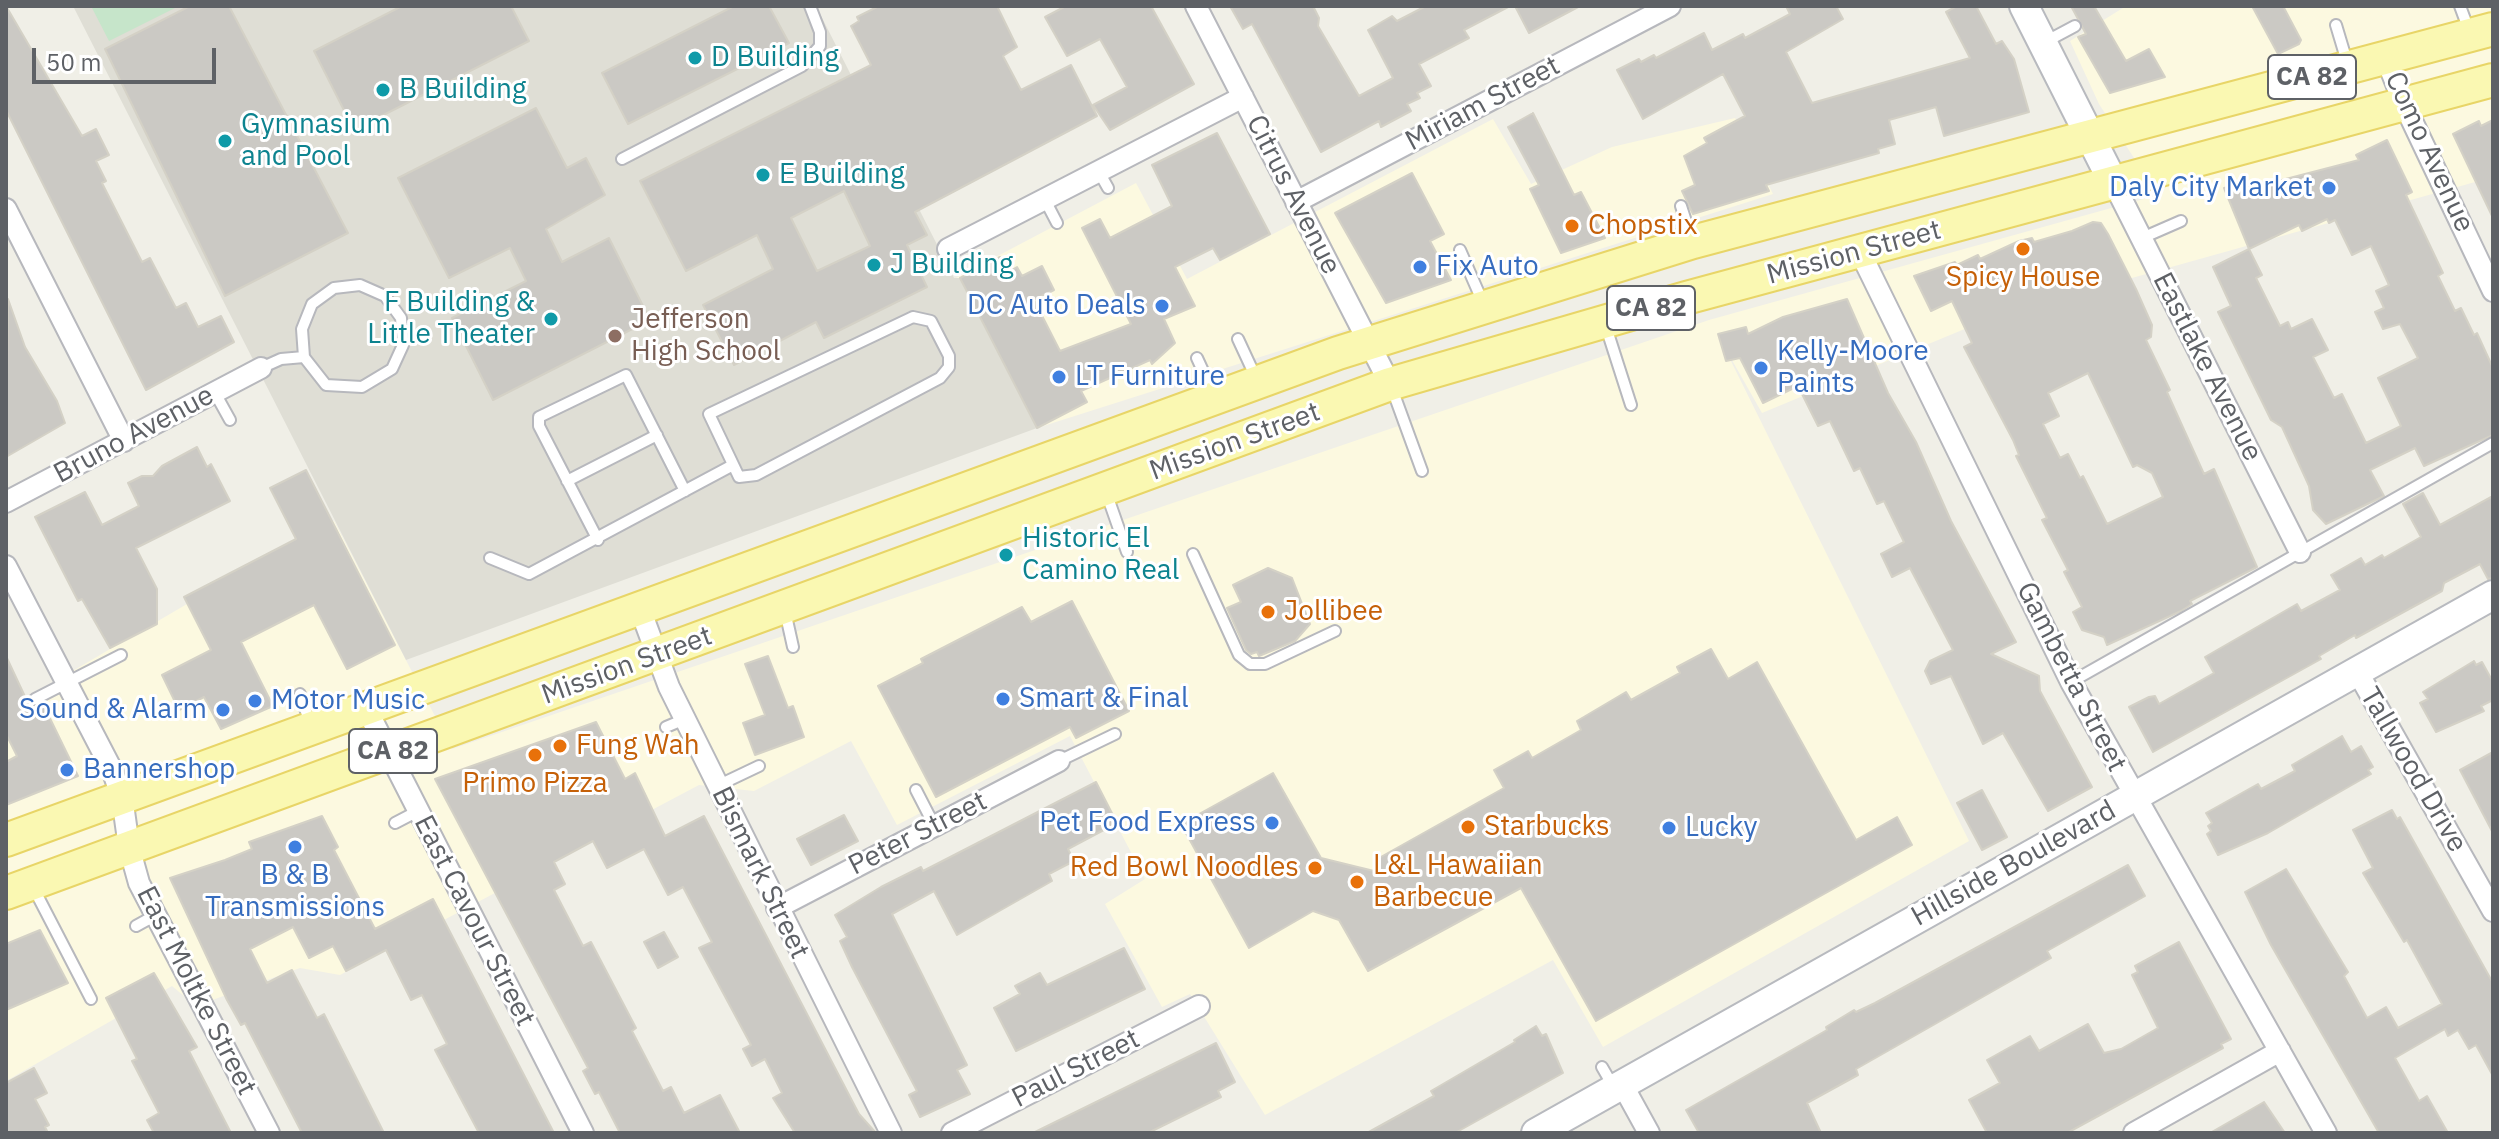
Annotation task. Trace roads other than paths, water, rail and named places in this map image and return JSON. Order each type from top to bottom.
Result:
[{"type":"main road","points":[[2024,6],[2113,182]]},
{"type":"main road","name":"Mission Street","points":[[6,840],[1215,397],[1370,344],[1693,242],[2386,58],[2475,23]]},
{"type":"main road","name":"Mission Street","points":[[19,888],[1390,384],[1603,321],[2493,80]]},
{"type":"main road","name":"Hillside Boulevard","points":[[1536,1133],[1613,1080],[2133,797],[2493,595]]},
{"type":"street","name":"Citrus Avenue","points":[[1196,6],[1390,384]]},
{"type":"street","name":"Miriam Street","points":[[1296,202],[1670,6]]},
{"type":"street","name":"Como Avenue","points":[[2386,58],[2404,104],[2493,291]]},
{"type":"street","points":[[948,249],[1045,200],[1103,180],[1243,97]]},
{"type":"street","name":"Eastlake Avenue","points":[[2113,182],[2300,552]]},
{"type":"street","points":[[6,209],[124,441]]},
{"type":"street","name":"Gambetta Street","points":[[1860,252],[2071,682],[2133,797],[2326,1133]]},
{"type":"street","name":"Bruno Avenue","points":[[6,502],[261,368]]},
{"type":"street","name":"East Moltke Street","points":[[6,566],[122,797],[129,847],[139,883],[269,1133]]},
{"type":"street","name":"Bismark Street","points":[[640,609],[657,655],[675,723],[717,786],[891,1133]]},
{"type":"street","name":"Tallwood Drive","points":[[2357,671],[2493,911]]},
{"type":"street","name":"East Cavour Street","points":[[366,708],[583,1133]]},
{"type":"street","name":"Peter Street","points":[[777,908],[1059,761]]},
{"type":"street","name":"Paul Street","points":[[952,1133],[1199,1006]]},
{"type":"street","points":[[2134,1133],[2280,1051]]},
{"type":"street","points":[[1613,1080],[1649,1133]]},
{"type":"lane","points":[[622,159],[802,66],[820,46],[820,32],[810,6]]},
{"type":"lane","points":[[2336,25],[2348,67]]},
{"type":"lane","points":[[2043,43],[2075,26]]},
{"type":"lane","points":[[1045,200],[1057,223]]},
{"type":"lane","points":[[1681,206],[1693,242]]},
{"type":"lane","points":[[2142,238],[2181,221]]},
{"type":"lane","points":[[1460,250],[1485,306]]},
{"type":"lane","points":[[360,285],[373,290],[385,296],[401,318],[403,345],[392,369],[362,387],[326,385],[304,357],[302,329],[312,304],[334,288],[360,285]]},
{"type":"lane","points":[[913,317],[931,321],[949,356],[949,367],[940,378],[756,475],[739,477],[733,465],[709,414],[913,317]]},
{"type":"lane","points":[[1603,321],[1631,405]]},
{"type":"lane","points":[[1238,339],[1257,382]]},
{"type":"lane","points":[[261,368],[281,359],[304,357]]},
{"type":"lane","points":[[1197,358],[1215,397]]},
{"type":"lane","points":[[598,540],[539,426],[539,417],[626,375],[685,491]]},
{"type":"lane","points":[[1390,384],[1422,471]]},
{"type":"lane","points":[[215,393],[230,420]]},
{"type":"lane","points":[[567,481],[657,435]]},
{"type":"lane","points":[[2071,682],[2493,443]]},
{"type":"lane","points":[[490,558],[529,574],[598,540],[733,465]]},
{"type":"lane","points":[[1105,490],[1127,552]]},
{"type":"lane","points":[[1193,554],[1239,655],[1250,664],[1265,664],[1335,631]]},
{"type":"lane","points":[[784,609],[793,647]]},
{"type":"lane","points":[[35,699],[121,655]]},
{"type":"lane","points":[[300,694],[311,729]]},
{"type":"lane","points":[[1059,761],[1115,734]]},
{"type":"lane","points":[[717,786],[759,766]]},
{"type":"lane","points":[[916,790],[934,825]]},
{"type":"lane","points":[[395,823],[418,811]]},
{"type":"lane","points":[[19,888],[91,999]]},
{"type":"lane","points":[[136,926],[156,915]]},
{"type":"place","name":"D Building","points":[[695,58]]},
{"type":"place","name":"B Building","points":[[383,90]]},
{"type":"place","name":"Gymnasium and Pool","points":[[225,141]]},
{"type":"place","name":"E Building","points":[[763,175]]},
{"type":"place","name":"Daly City Market","points":[[2329,188]]},
{"type":"place","name":"Chopstix","points":[[1572,226]]},
{"type":"place","name":"Spicy House","points":[[2023,249]]},
{"type":"place","name":"J Building","points":[[874,265]]},
{"type":"place","name":"Fix Auto","points":[[1420,267]]},
{"type":"place","name":"DC Auto Deals","points":[[1162,306]]},
{"type":"place","name":"F Building & Little Theater","points":[[551,319]]},
{"type":"place","name":"Jefferson High School","points":[[615,336]]},
{"type":"place","name":"Kelly-Moore Paints","points":[[1761,368]]},
{"type":"place","name":"LT Furniture","points":[[1059,377]]},
{"type":"place","name":"Historic El Camino Real","points":[[1006,555]]},
{"type":"place","name":"Jollibee","points":[[1268,612]]},
{"type":"place","name":"Smart & Final","points":[[1003,699]]},
{"type":"place","name":"Motor Music","points":[[255,701]]},
{"type":"place","name":"Sound & Alarm","points":[[223,710]]},
{"type":"place","name":"Fung Wah","points":[[560,746]]},
{"type":"place","name":"Primo Pizza","points":[[535,755]]},
{"type":"place","name":"Bannershop","points":[[67,770]]},
{"type":"place","name":"Pet Food Express","points":[[1272,823]]},
{"type":"place","name":"Starbucks","points":[[1468,827]]},
{"type":"place","name":"Lucky","points":[[1669,828]]},
{"type":"place","name":"B & B Transmissions","points":[[295,847]]},
{"type":"place","name":"Red Bowl Noodles","points":[[1315,868]]},
{"type":"place","name":"L&L Hawaiian Barbecue","points":[[1357,882]]}]
